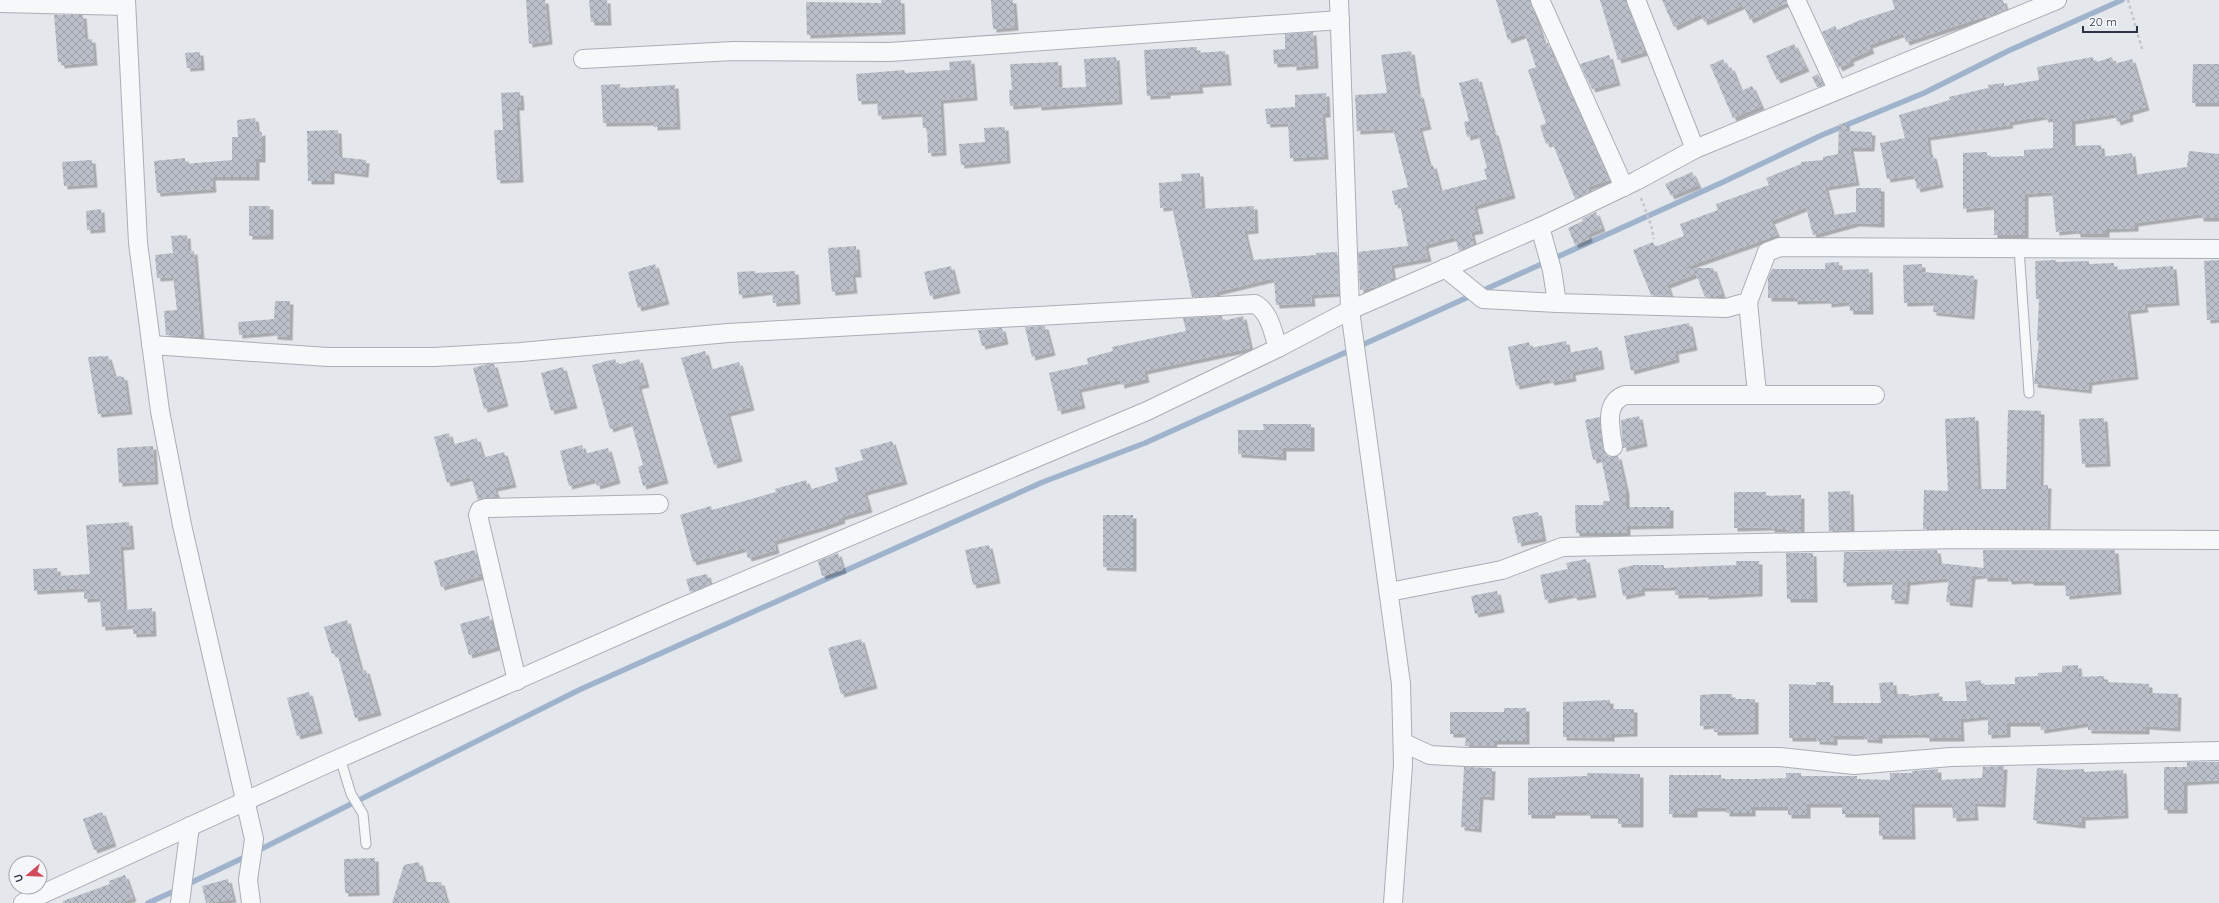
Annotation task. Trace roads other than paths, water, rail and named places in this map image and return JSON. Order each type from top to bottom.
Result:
[{"type":"street","points":[[1339,0],[1350,310],[1401,684],[1404,743],[1393,903]]},
{"type":"street","points":[[1540,0],[1624,187]]},
{"type":"street","points":[[1636,0],[1695,149]]},
{"type":"street","points":[[1796,0],[1837,90]]},
{"type":"street","points":[[23,903],[340,758],[799,557],[1147,411],[1278,348],[1350,310],[1540,227],[1624,187],[1695,149],[2057,0]]},
{"type":"street","points":[[0,3],[126,3],[137,235],[160,411],[182,525],[254,839],[248,880],[251,903]]},
{"type":"street","points":[[583,59],[733,51],[890,52],[1340,20]]},
{"type":"street","points":[[1540,227],[1550,262],[1557,304]]},
{"type":"street","points":[[1757,394],[1748,302],[1767,252],[1780,247],[2018,250],[2219,249]]},
{"type":"street","points":[[1445,268],[1483,299],[1557,304],[1726,308],[1748,302]]},
{"type":"street","points":[[151,345],[328,356],[434,357],[520,352],[728,332],[1255,304],[1262,308],[1267,315],[1278,348]]},
{"type":"street","points":[[1613,447],[1610,410],[1621,397],[1757,394],[1875,395]]},
{"type":"street","points":[[517,681],[478,514],[480,510],[486,508],[659,504]]},
{"type":"street","points":[[1389,592],[1502,570],[1562,547],[1959,539],[2219,540]]},
{"type":"street","points":[[1404,743],[1430,754],[1466,757],[1780,757],[1854,764],[1951,757],[2219,751]]},
{"type":"street","points":[[182,890],[190,826]]},
{"type":"lane","points":[[2018,250],[2029,393]]},
{"type":"lane","points":[[340,758],[351,794],[362,814],[366,844]]},
{"type":"waterway","points":[[255,852],[579,690],[1043,482],[1145,443],[1721,183],[1822,135],[1924,93],[2008,51],[2122,0]]},
{"type":"waterway","points":[[186,885],[247,856]]},
{"type":"waterway","points":[[148,903],[179,889]]}]
